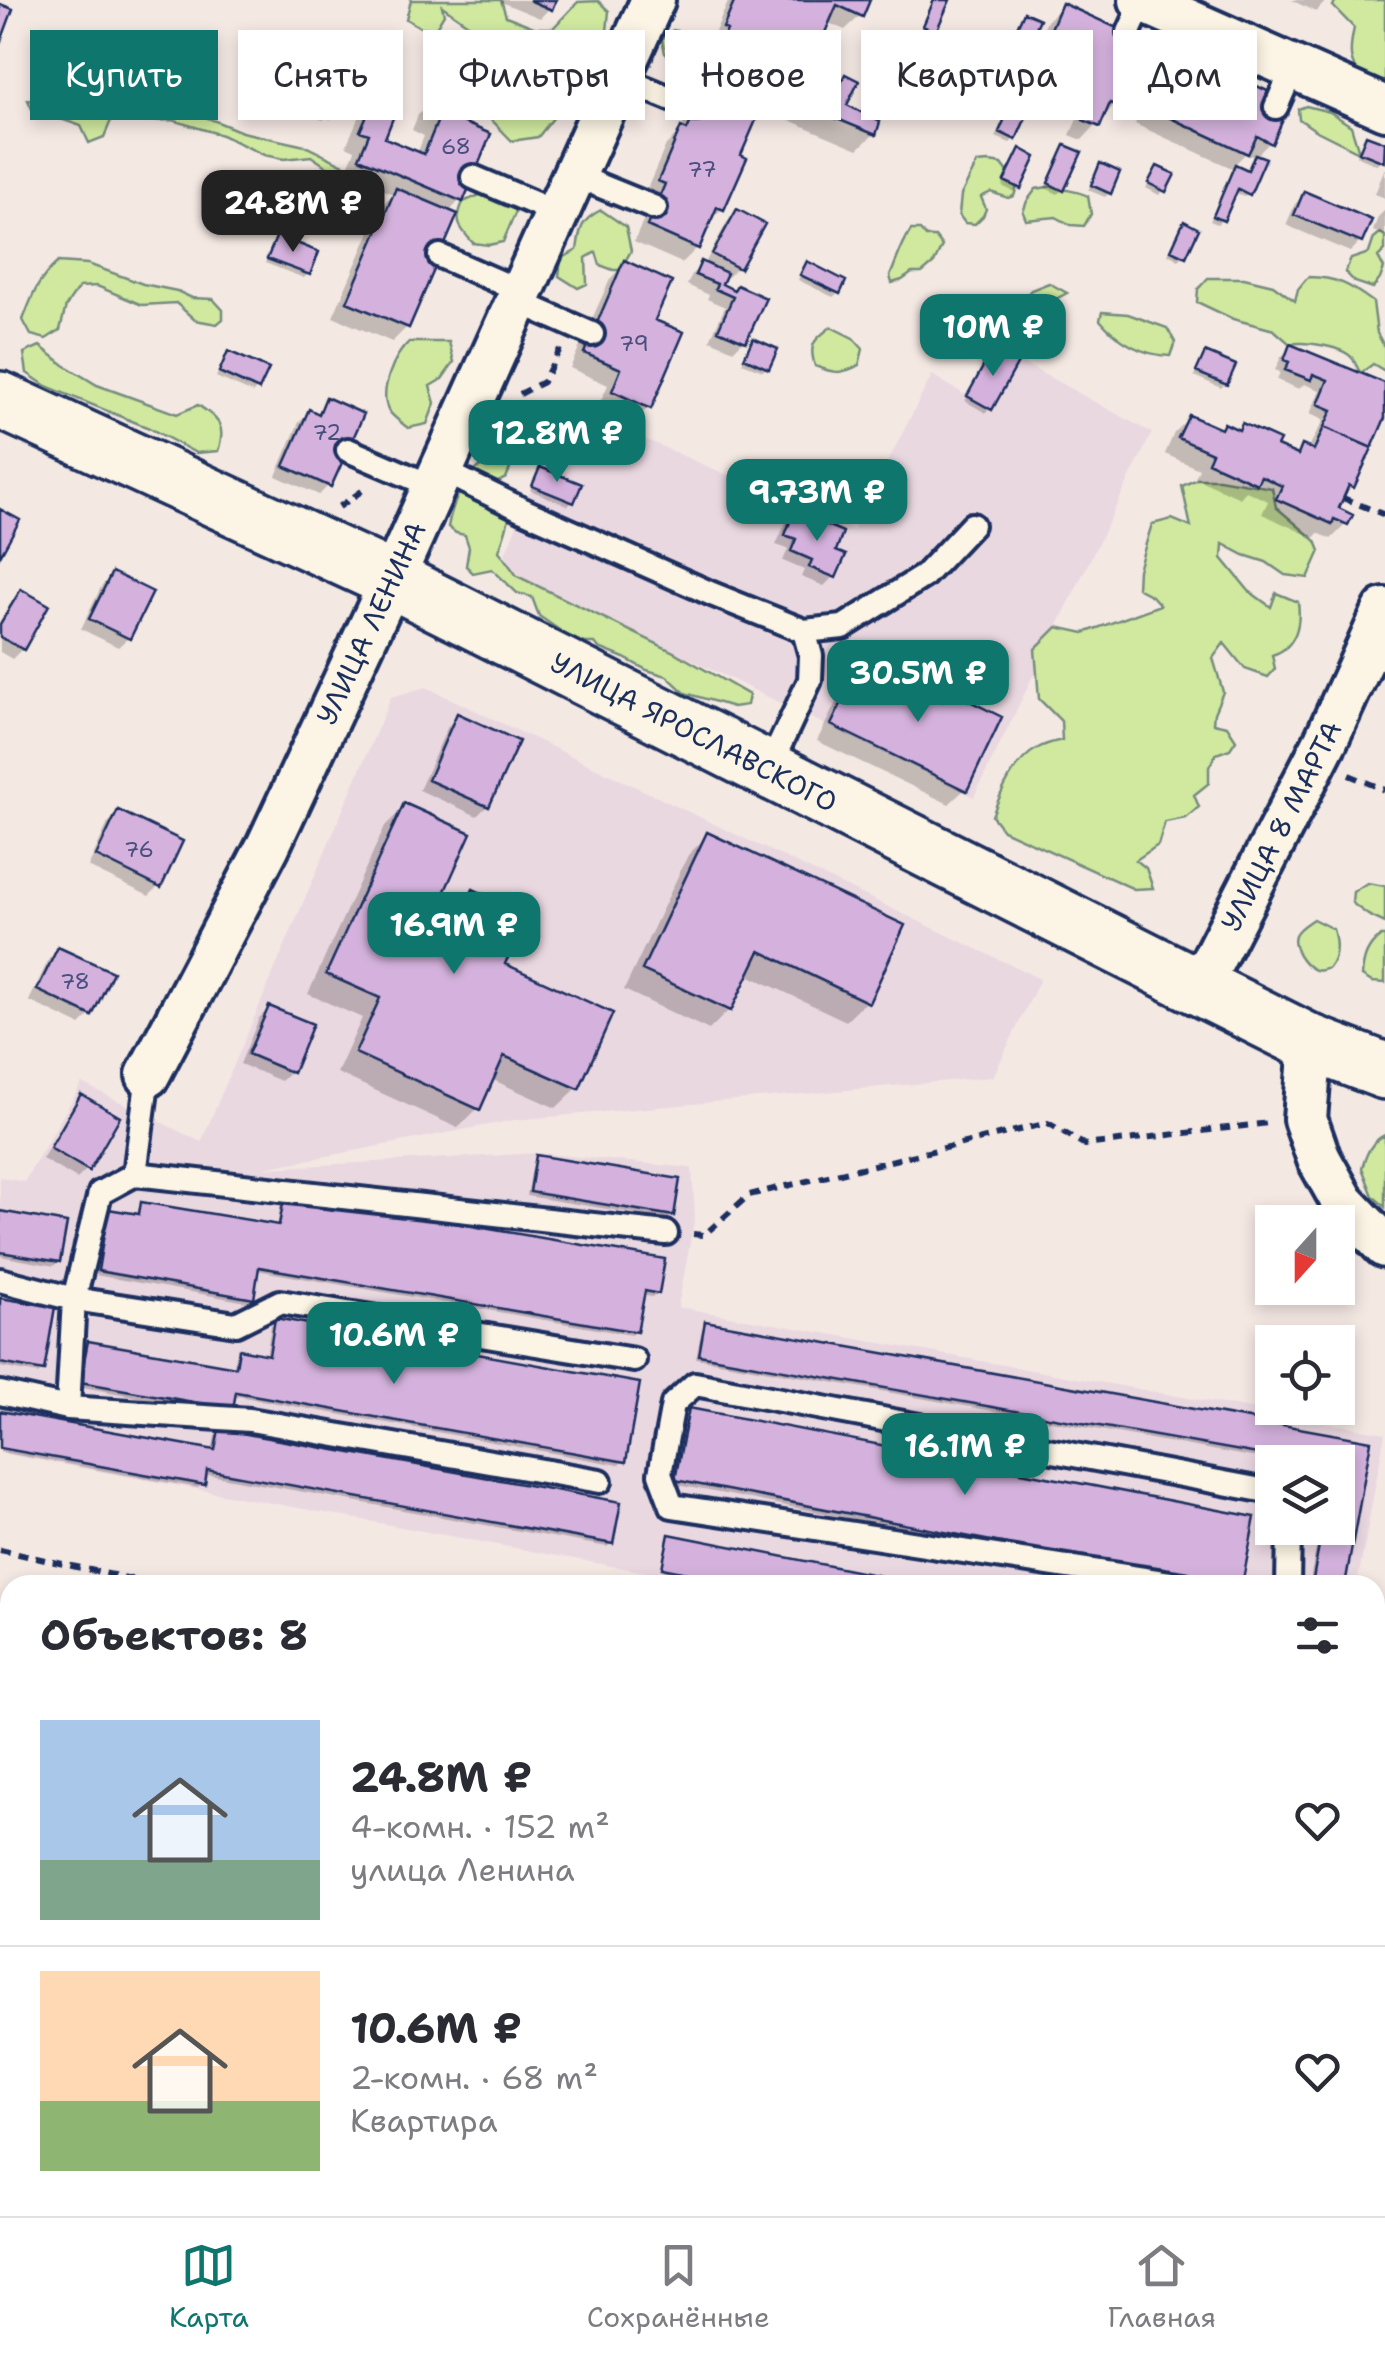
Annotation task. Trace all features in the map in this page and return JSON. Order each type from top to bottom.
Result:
[{"type":"street","name":"УЛИЦА ЛЕНИНА","points":[[634,30],[644,3]]},
{"type":"street","points":[[1138,11],[1195,44],[1293,68],[1385,108]]},
{"type":"street","name":"УЛИЦА ЛЕНИНА","points":[[148,1075],[268,846],[599,120]]},
{"type":"street","name":"УЛИЦА ЯРОСЛАВСКОГО","points":[[0,400],[392,580],[1200,988],[1311,1042],[1385,1071]]},
{"type":"street","name":"УЛИЦА 8 МАРТА","points":[[1200,988],[1326,740],[1385,610]]},
{"type":"street","points":[[1311,1042],[1306,1118],[1319,1158],[1343,1202],[1385,1246]]},
{"type":"lane","points":[[1276,106],[1293,68]]},
{"type":"lane","points":[[473,177],[656,208]]},
{"type":"lane","points":[[440,256],[582,330]]},
{"type":"lane","points":[[348,450],[386,467],[437,479],[804,631],[843,628],[924,576],[972,525]]},
{"type":"lane","points":[[768,770],[810,680],[811,656],[804,631]]},
{"type":"lane","points":[[135,1174],[148,1075]]},
{"type":"lane","points":[[68,1408],[74,1299],[100,1193],[135,1174],[666,1233]]},
{"type":"lane","points":[[0,1280],[74,1299],[236,1324],[280,1302],[634,1360]]},
{"type":"lane","points":[[1119,1575],[672,1506],[660,1474],[673,1404],[694,1384],[1255,1489]]},
{"type":"lane","points":[[0,1393],[68,1408],[250,1420],[600,1481]]},
{"type":"lane","points":[[1288,1575],[1289,1545]]},
{"type":"path","points":[[518,396],[543,382],[582,330]]},
{"type":"path","points":[[338,508],[361,493],[386,467]]},
{"type":"path","points":[[1344,498],[1385,515]]},
{"type":"path","points":[[666,1233],[704,1235],[749,1195],[1048,1123],[1085,1145],[1306,1118]]},
{"type":"path","points":[[0,1550],[113,1575]]},
{"type":"shaded area","points":[[994,347],[1152,433],[974,797],[500,567],[565,404],[853,530],[932,375],[967,396]]},
{"type":"shaded area","points":[[426,687],[1040,979],[993,1077],[515,1120],[265,1168],[538,1153],[692,1168],[695,1216],[678,1307],[1255,1410],[1255,1425],[1340,1425],[1385,1433],[1359,1575],[661,1575],[0,1453],[0,1177],[24,1182],[82,1083],[201,1142],[391,697]]},
{"type":"green space","points":[[411,0],[501,0],[506,16],[536,28],[553,28],[578,2],[598,1],[609,11],[607,30],[477,30],[442,6],[444,14],[435,29],[406,19]]},
{"type":"green space","points":[[1336,0],[1385,0],[1385,88],[1365,78],[1354,66],[1354,28],[1333,6]]},
{"type":"green space","points":[[1306,106],[1330,112],[1351,126],[1359,152],[1299,119],[1298,109]]},
{"type":"green space","points":[[64,120],[111,120],[104,137],[89,143],[81,126]]},
{"type":"green space","points":[[172,120],[213,120],[242,132],[305,146],[360,173],[354,180],[311,156],[284,159],[264,155],[222,135]]},
{"type":"green space","points":[[492,120],[551,120],[538,137],[512,141]]},
{"type":"green space","points":[[977,163],[1002,164],[1008,172],[1004,181],[1017,187],[1014,196],[991,192],[981,197],[986,209],[983,216],[975,224],[965,223],[959,215],[961,195]]},
{"type":"green space","points":[[1053,186],[1088,196],[1091,214],[1084,226],[1071,225],[1056,217],[1026,220],[1023,212],[1036,189]]},
{"type":"green space","points":[[482,194],[510,199],[517,209],[503,242],[473,243],[459,224],[463,202]]},
{"type":"green space","points":[[601,210],[626,227],[631,251],[620,270],[600,265],[596,252],[586,258],[587,284],[578,288],[559,276],[561,259],[577,250],[583,226]]},
{"type":"green space","points":[[911,230],[935,237],[942,246],[934,263],[922,273],[912,273],[892,283],[890,276]]},
{"type":"green space","points":[[1380,233],[1385,236],[1385,250],[1378,257],[1384,268],[1373,288],[1355,282],[1345,272],[1351,259],[1369,253]]},
{"type":"green space","points":[[58,262],[88,264],[192,298],[213,299],[223,310],[223,319],[217,324],[195,320],[176,303],[142,305],[97,286],[79,287],[66,306],[60,330],[46,339],[31,335],[23,320],[36,288]]},
{"type":"green space","points":[[1308,277],[1343,283],[1373,302],[1377,333],[1385,348],[1385,371],[1373,364],[1361,373],[1348,354],[1314,344],[1290,344],[1274,330],[1233,319],[1197,302],[1198,289],[1208,278],[1244,278],[1273,285],[1295,301],[1298,289]]},
{"type":"green space","points":[[1049,283],[1067,293],[1039,308],[1036,324],[1049,335],[1043,347],[1027,346],[1017,334],[1015,308],[1031,290]]},
{"type":"green space","points":[[1102,312],[1128,314],[1167,328],[1175,342],[1170,356],[1140,350],[1123,340],[1100,320]]},
{"type":"green space","points":[[831,327],[853,338],[863,349],[859,365],[837,372],[815,366],[814,343]]},
{"type":"green space","points":[[409,342],[449,342],[454,362],[442,379],[430,386],[435,403],[427,424],[408,428],[389,411],[385,394],[393,365]]},
{"type":"green space","points":[[40,346],[97,385],[177,414],[198,405],[219,424],[218,451],[196,453],[149,428],[46,386],[27,373],[24,353]]},
{"type":"green space","points":[[524,414],[550,442],[544,456],[529,463],[520,461],[504,429],[512,417]]},
{"type":"green space","points":[[506,457],[512,464],[506,478],[496,483],[510,506],[499,551],[517,576],[674,652],[749,695],[747,705],[733,707],[685,693],[667,676],[595,643],[578,643],[539,616],[532,597],[517,593],[492,569],[473,573],[466,566],[469,547],[465,535],[448,527],[452,510],[464,484],[476,470]]},
{"type":"green space","points":[[1197,479],[1272,488],[1276,507],[1316,541],[1320,551],[1308,578],[1285,575],[1266,562],[1223,544],[1222,558],[1249,591],[1271,607],[1276,593],[1298,602],[1297,627],[1287,647],[1272,655],[1275,669],[1268,677],[1245,669],[1224,643],[1213,658],[1223,692],[1213,723],[1227,726],[1236,740],[1230,749],[1216,754],[1209,767],[1209,783],[1194,795],[1199,807],[1186,818],[1165,822],[1158,845],[1136,860],[1146,868],[1153,888],[1134,889],[1003,830],[992,816],[1004,787],[1022,761],[1041,747],[1062,740],[1061,721],[1039,699],[1035,649],[1057,627],[1084,633],[1160,605],[1137,588],[1138,570],[1152,524],[1172,519],[1191,527],[1182,486]]},
{"type":"green space","points":[[1367,883],[1385,886],[1385,923],[1352,903],[1353,892]]},
{"type":"green space","points":[[1313,919],[1333,929],[1335,939],[1332,964],[1321,970],[1305,963],[1294,940],[1302,926]]},
{"type":"green space","points":[[1385,936],[1385,983],[1362,976],[1367,953]]},
{"type":"green space","points":[[1385,1135],[1385,1207],[1373,1196],[1362,1168],[1367,1153]]},
{"type":"building","points":[[529,0],[556,0],[552,10]]},
{"type":"building","points":[[735,0],[870,0],[863,17],[837,5],[826,30],[723,28]]},
{"type":"building","points":[[934,0],[950,0],[937,30],[923,26]]},
{"type":"building","points":[[1062,3],[1122,30],[1113,30],[1113,104],[1110,103],[1100,127],[1083,120],[1093,120],[1093,30],[1051,30]]},
{"type":"building","points":[[0,4],[13,9],[0,44]]},
{"type":"building","points":[[1024,12],[1040,19],[1035,30],[1016,30]]},
{"type":"building","points":[[845,74],[859,81],[847,105],[861,112],[861,120],[880,122],[876,135],[840,120]]},
{"type":"building","points":[[1257,86],[1272,93],[1267,102],[1287,111],[1272,144],[1257,136],[1248,154],[1175,120],[1257,120]]},
{"type":"building","points":[[365,120],[392,120],[385,138],[424,154],[438,120],[460,120],[491,134],[463,202],[359,158],[369,134],[360,131]]},
{"type":"building","points":[[692,120],[756,120],[741,155],[747,158],[724,210],[717,207],[699,249],[647,226],[665,184],[658,181],[681,127],[687,130]]},
{"type":"building","points":[[1004,120],[1025,120],[1016,140],[999,132]]},
{"type":"building","points":[[1366,135],[1385,142],[1384,162],[1359,152]]},
{"type":"building","points":[[1065,145],[1082,152],[1064,191],[1048,183]]},
{"type":"building","points":[[1020,148],[1036,157],[1021,189],[1004,181]]},
{"type":"building","points":[[1255,154],[1266,158],[1250,195],[1238,189],[1224,221],[1213,216],[1235,164],[1248,170]]},
{"type":"building","points":[[1100,163],[1120,172],[1111,194],[1091,185]]},
{"type":"building","points":[[1157,166],[1175,174],[1166,192],[1148,183]]},
{"type":"building","points":[[285,185],[308,194],[294,229],[271,220]]},
{"type":"building","points":[[396,188],[458,214],[409,328],[347,302]]},
{"type":"building","points":[[1304,191],[1372,220],[1362,243],[1294,215]]},
{"type":"building","points":[[737,209],[765,224],[740,269],[712,254]]},
{"type":"building","points":[[1184,221],[1199,229],[1186,257],[1171,250]]},
{"type":"building","points":[[277,235],[319,252],[310,275],[267,259]]},
{"type":"building","points":[[624,260],[672,282],[655,320],[684,332],[651,409],[612,391],[621,369],[584,353]]},
{"type":"building","points":[[701,261],[727,273],[722,284],[734,290],[737,285],[766,298],[746,342],[718,330],[733,297],[715,289],[717,284],[695,275]]},
{"type":"building","points":[[807,261],[846,281],[840,294],[800,275]]},
{"type":"building","points":[[753,338],[778,349],[769,369],[744,358]]},
{"type":"building","points":[[1290,344],[1385,383],[1385,418],[1372,448],[1324,427],[1332,410],[1318,404],[1328,380],[1313,374],[1311,380],[1285,370]]},
{"type":"building","points":[[994,347],[1019,361],[992,410],[967,396]]},
{"type":"building","points":[[228,351],[269,369],[259,390],[219,372]]},
{"type":"building","points":[[1205,352],[1236,365],[1227,385],[1196,372]]},
{"type":"building","points":[[326,397],[364,414],[331,487],[284,466],[309,409],[319,414]]},
{"type":"building","points":[[1189,415],[1221,429],[1224,423],[1239,430],[1242,423],[1280,440],[1277,446],[1298,455],[1302,445],[1314,450],[1324,427],[1372,448],[1354,488],[1349,485],[1339,508],[1353,515],[1348,525],[1334,519],[1332,524],[1276,499],[1282,486],[1261,476],[1257,484],[1208,462],[1212,453],[1178,438]]},
{"type":"building","points":[[540,467],[582,484],[574,503],[532,486]]},
{"type":"building","points":[[0,509],[20,520],[0,556]]},
{"type":"building","points":[[794,511],[843,532],[836,551],[846,555],[836,578],[809,567],[812,560],[791,551],[796,539],[785,535]]},
{"type":"building","points":[[112,572],[153,592],[130,639],[89,619]]},
{"type":"building","points":[[21,589],[49,605],[24,650],[0,637],[0,624]]},
{"type":"building","points":[[861,662],[942,701],[947,690],[1002,717],[967,791],[831,725]]},
{"type":"building","points":[[457,713],[519,741],[489,807],[428,780]]},
{"type":"building","points":[[404,803],[471,833],[431,922],[454,932],[473,889],[528,914],[505,964],[613,1013],[579,1089],[504,1056],[480,1110],[355,1053],[380,998],[326,974]]},
{"type":"building","points":[[118,810],[183,841],[161,888],[96,856]]},
{"type":"building","points":[[707,832],[905,925],[869,1003],[760,951],[731,1011],[642,970]]},
{"type":"building","points":[[58,947],[113,972],[92,1016],[37,990]]},
{"type":"building","points":[[269,1006],[313,1024],[293,1073],[248,1054]]},
{"type":"building","points":[[81,1094],[120,1117],[89,1171],[50,1148]]},
{"type":"building","points":[[536,1155],[680,1179],[674,1216],[530,1192]]},
{"type":"building","points":[[285,1194],[665,1259],[659,1294],[645,1291],[637,1332],[259,1267],[254,1299],[98,1271],[108,1209],[139,1214],[141,1202],[279,1225]]},
{"type":"building","points":[[0,1211],[67,1223],[60,1262],[0,1252]]},
{"type":"building","points":[[0,1298],[55,1307],[44,1371],[0,1363]]},
{"type":"building","points":[[275,1318],[640,1383],[626,1462],[236,1392],[233,1409],[80,1382],[88,1341],[236,1367],[239,1349],[269,1355]]},
{"type":"building","points":[[705,1321],[1255,1420],[1255,1425],[1282,1425],[1371,1441],[1355,1530],[1355,1445],[1255,1445],[1255,1453],[699,1355]]},
{"type":"building","points":[[689,1408],[1255,1517],[1244,1575],[1168,1575],[675,1480]]},
{"type":"building","points":[[0,1411],[215,1450],[219,1429],[621,1502],[613,1544],[207,1470],[205,1485],[0,1448]]},
{"type":"building","points":[[669,1534],[876,1575],[697,1575],[662,1568]]},
{"type":"building","points":[[1319,1545],[1352,1545],[1347,1575],[1314,1575]]}]
